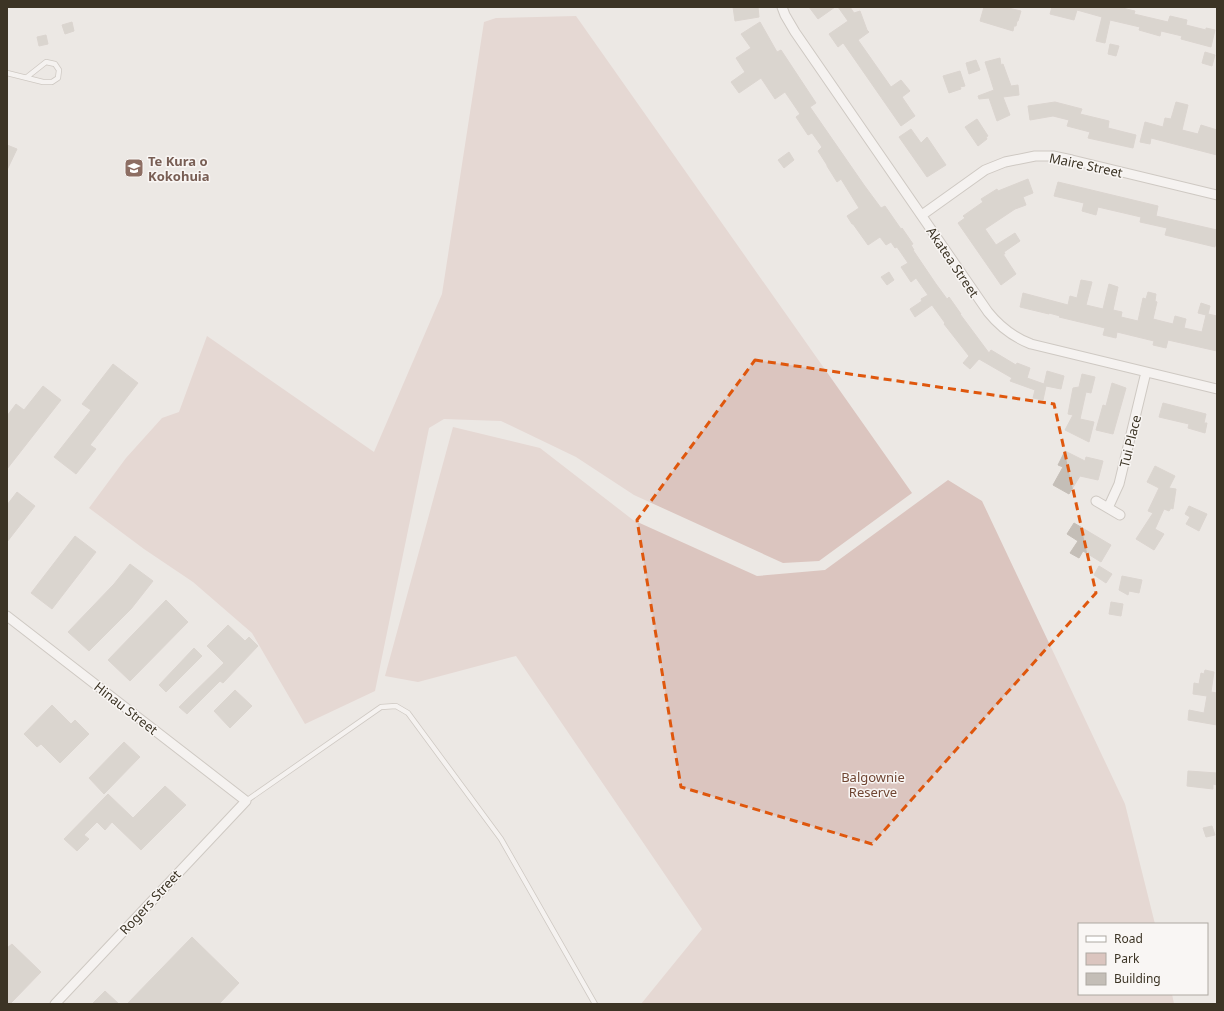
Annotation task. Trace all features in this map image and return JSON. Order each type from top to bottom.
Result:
[{"type":"street","name":"Akatea Street","points":[[782,7],[795,32],[988,312],[1008,333],[1031,344],[1217,389]]},
{"type":"street","name":"Maire Street","points":[[922,215],[985,170],[1004,162],[1036,156],[1053,156],[1072,160],[1217,195]]},
{"type":"street","name":"Tui Place","points":[[1108,508],[1120,484],[1146,372]]},
{"type":"street","points":[[1096,501],[1120,515]]},
{"type":"street","name":"Hinau Street","points":[[7,616],[246,801]]},
{"type":"street","name":"Rogers Street","points":[[55,1004],[246,801]]},
{"type":"lane","points":[[7,73],[42,82],[52,82],[58,78],[59,70],[55,64],[46,62],[26,77]]},
{"type":"lane","points":[[246,801],[381,707],[396,706],[408,713],[501,839],[594,1004]]},
{"type":"highlighted area","points":[[755,360],[1054,404],[1096,593],[872,844],[681,787],[637,520]]},
{"type":"green space","points":[[576,16],[912,493],[819,561],[783,563],[634,495],[576,457],[501,421],[444,419],[429,428],[375,691],[305,724],[252,633],[193,582],[144,549],[89,508],[126,458],[162,418],[179,412],[207,336],[374,452],[442,294],[484,22],[496,18]]},
{"type":"green space","name":"Balgownie Reserve","points":[[453,427],[540,448],[633,520],[757,576],[825,570],[948,480],[982,501],[1125,804],[1155,923],[1078,923],[1078,995],[1172,995],[1174,1004],[641,1004],[702,929],[516,656],[418,682],[385,676]]},
{"type":"building","points":[[733,7],[758,7],[759,17],[735,21]]},
{"type":"building","points":[[809,7],[835,7],[818,19]]},
{"type":"building","points":[[838,7],[850,7],[854,13],[860,11],[869,32],[858,40],[891,87],[901,80],[910,91],[902,97],[915,116],[901,126],[844,44],[843,43],[838,47],[829,34],[848,21]]},
{"type":"building","points":[[984,7],[1004,7],[1021,11],[1013,31],[980,21]]},
{"type":"building","points":[[1052,7],[1118,7],[1135,11],[1134,14],[1168,22],[1170,16],[1187,20],[1186,25],[1206,30],[1206,28],[1215,30],[1211,47],[1181,39],[1182,36],[1161,31],[1160,36],[1139,30],[1140,27],[1110,20],[1105,43],[1096,41],[1102,17],[1077,10],[1074,20],[1050,14]]},
{"type":"building","points":[[72,22],[74,31],[65,34],[62,25]]},
{"type":"building","points":[[760,22],[777,52],[781,50],[816,103],[810,107],[881,208],[885,206],[901,229],[902,228],[913,244],[911,245],[913,250],[936,284],[947,299],[949,297],[989,353],[991,350],[1016,365],[1017,363],[1030,368],[1027,378],[1044,384],[1047,371],[1064,376],[1061,389],[1046,386],[1043,400],[1033,398],[1035,390],[1010,381],[1012,378],[979,359],[970,369],[963,363],[969,356],[944,324],[945,323],[932,305],[915,317],[910,309],[928,295],[916,278],[911,282],[901,267],[908,263],[897,247],[895,248],[891,242],[886,245],[880,237],[868,245],[852,224],[847,216],[859,208],[841,179],[837,182],[818,151],[822,147],[812,133],[808,135],[796,117],[800,114],[785,92],[775,99],[761,78],[739,93],[731,82],[745,72],[736,58],[751,48],[741,34]]},
{"type":"building","points":[[46,35],[48,44],[39,46],[37,37]]},
{"type":"building","points":[[1110,44],[1119,46],[1116,56],[1108,54]]},
{"type":"building","points":[[1205,52],[1215,55],[1212,66],[1202,63]]},
{"type":"building","points":[[1000,58],[1001,65],[1003,64],[1011,86],[1018,85],[1019,95],[1003,97],[1010,115],[997,121],[989,98],[979,99],[978,96],[994,90],[985,62]]},
{"type":"building","points":[[976,60],[980,70],[969,74],[966,63]]},
{"type":"building","points":[[960,71],[965,86],[949,93],[943,76]]},
{"type":"building","points":[[1055,102],[1082,109],[1080,114],[1109,121],[1108,128],[1136,135],[1133,148],[1088,138],[1090,132],[1067,126],[1069,120],[1053,116],[1030,120],[1028,106]]},
{"type":"building","points":[[1176,102],[1188,105],[1182,130],[1198,134],[1201,125],[1217,130],[1217,155],[1151,138],[1150,144],[1140,142],[1145,122],[1163,127],[1165,118],[1171,119]]},
{"type":"building","points":[[977,119],[988,136],[986,137],[987,139],[978,146],[965,127]]},
{"type":"building","points":[[911,129],[921,143],[927,137],[946,165],[927,177],[899,137]]},
{"type":"building","points":[[7,145],[17,149],[7,170]]},
{"type":"building","points":[[789,152],[794,160],[784,168],[778,160]]},
{"type":"building","points":[[1028,179],[1033,193],[1023,197],[1026,205],[1015,209],[985,229],[996,245],[1015,233],[1020,241],[1004,252],[1005,254],[1003,254],[1016,274],[1001,285],[958,223],[965,218],[963,216],[983,202],[981,199],[997,189],[998,191]]},
{"type":"building","points":[[1058,182],[1158,206],[1156,216],[1217,230],[1217,246],[1215,245],[1215,247],[1165,235],[1167,228],[1140,222],[1141,217],[1098,207],[1096,215],[1082,211],[1084,203],[1054,196]]},
{"type":"building","points":[[889,272],[894,280],[887,285],[881,277]]},
{"type":"building","points":[[1081,280],[1092,282],[1086,305],[1103,309],[1109,284],[1118,287],[1113,310],[1122,312],[1121,317],[1138,321],[1143,298],[1146,299],[1148,292],[1156,294],[1155,301],[1157,302],[1153,319],[1173,324],[1175,316],[1186,319],[1184,328],[1202,332],[1206,315],[1198,313],[1201,303],[1210,306],[1208,314],[1217,316],[1217,351],[1168,340],[1166,348],[1153,345],[1154,341],[1117,332],[1116,338],[1103,335],[1105,328],[1020,307],[1023,293],[1068,305],[1070,296],[1077,298]]},
{"type":"building","points":[[113,364],[138,383],[90,445],[96,449],[76,474],[54,457],[91,410],[82,404]]},
{"type":"building","points":[[1082,374],[1095,377],[1091,393],[1086,392],[1080,419],[1094,422],[1089,442],[1065,430],[1073,415],[1068,414],[1073,388],[1079,387]]},
{"type":"building","points":[[1112,383],[1126,388],[1113,434],[1096,430],[1103,405],[1106,406]]},
{"type":"building","points":[[43,386],[61,400],[7,469],[7,416],[16,404],[24,410]]},
{"type":"building","points":[[1163,403],[1206,414],[1204,423],[1207,423],[1205,433],[1188,428],[1189,424],[1159,417]]},
{"type":"building","points":[[1065,451],[1085,461],[1086,457],[1103,461],[1098,480],[1080,476],[1069,494],[1053,485],[1063,467],[1058,465]]},
{"type":"building","points":[[1155,466],[1175,476],[1169,488],[1176,489],[1173,509],[1171,508],[1169,511],[1164,509],[1155,529],[1164,534],[1154,550],[1136,539],[1153,513],[1148,511],[1159,488],[1147,482]]},
{"type":"building","points":[[17,492],[35,506],[7,542],[7,505]]},
{"type":"building","points":[[1189,506],[1207,514],[1199,531],[1186,524],[1190,517],[1185,514]]},
{"type":"building","points":[[1074,523],[1111,545],[1101,562],[1083,551],[1079,558],[1070,553],[1078,541],[1067,534]]},
{"type":"building","points":[[75,536],[96,552],[52,609],[31,593]]},
{"type":"building","points":[[130,564],[153,581],[131,609],[89,651],[68,632],[114,584]]},
{"type":"building","points":[[1099,566],[1112,574],[1106,583],[1094,575]]},
{"type":"building","points":[[1122,576],[1142,580],[1139,593],[1129,591],[1128,595],[1119,590]]},
{"type":"building","points":[[166,600],[188,622],[130,681],[108,660]]},
{"type":"building","points":[[1111,602],[1123,604],[1121,616],[1109,614]]},
{"type":"building","points":[[228,625],[245,641],[249,637],[258,646],[223,683],[220,681],[187,714],[179,707],[224,663],[207,646]]},
{"type":"building","points":[[194,648],[202,656],[166,692],[159,685]]},
{"type":"building","points":[[1205,670],[1214,672],[1211,692],[1217,693],[1217,725],[1188,720],[1189,710],[1204,713],[1207,696],[1193,694],[1194,683],[1199,684],[1201,673],[1204,674]]},
{"type":"building","points":[[235,690],[252,706],[230,728],[214,711]]},
{"type":"building","points":[[52,705],[71,724],[75,720],[89,734],[60,763],[41,744],[37,747],[24,734]]},
{"type":"building","points":[[124,742],[140,757],[104,794],[89,778]]},
{"type":"building","points":[[1188,771],[1217,773],[1217,785],[1213,784],[1213,789],[1187,786]]},
{"type":"building","points":[[165,786],[186,805],[141,850],[112,822],[105,830],[97,822],[84,835],[89,839],[77,851],[64,839],[108,794],[133,818]]},
{"type":"building","points":[[1212,826],[1215,835],[1206,837],[1203,828]]},
{"type":"building","points":[[192,937],[239,983],[219,1004],[127,1004]]},
{"type":"building","points":[[12,944],[41,972],[10,1004],[7,1004],[7,948]]},
{"type":"building","points":[[105,991],[119,1004],[92,1004]]},
{"type":"place","name":"Te Kura o Kokohuia","points":[[134,168]]}]
